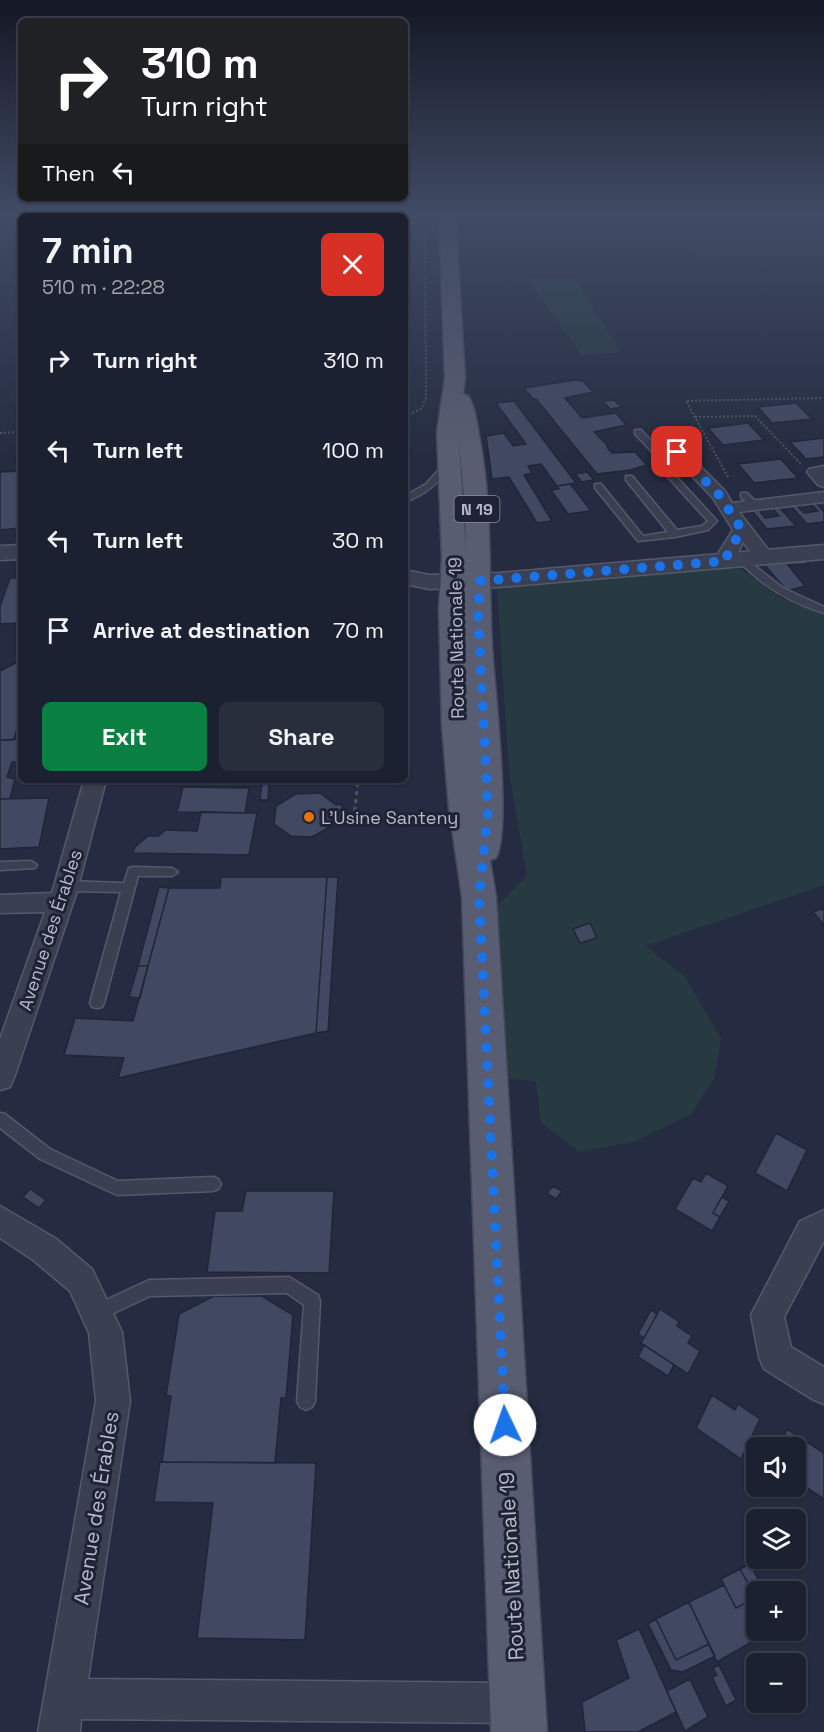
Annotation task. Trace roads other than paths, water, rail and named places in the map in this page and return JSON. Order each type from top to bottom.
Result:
[{"type":"main road","name":"Route Nationale 19","points":[[451,294],[455,378],[448,432],[454,558],[467,582],[478,613],[488,810],[479,897],[518,1718]]},
{"type":"main road","name":"Route Nationale 19","points":[[455,378],[472,448],[467,582]]},
{"type":"street","points":[[677,452],[719,495],[742,530],[765,557]]},
{"type":"street","points":[[816,472],[824,482]]},
{"type":"street","points":[[729,508],[749,500],[824,497]]},
{"type":"street","points":[[734,560],[728,552],[742,530]]},
{"type":"street","points":[[0,553],[18,552]]},
{"type":"street","points":[[408,577],[467,582],[824,552]]},
{"type":"street","name":"Avenue des Érables","points":[[0,1078],[5,1049],[63,894],[94,783]]},
{"type":"street","points":[[0,904],[63,894]]},
{"type":"street","points":[[824,1226],[811,1231],[767,1315],[776,1357],[824,1387]]},
{"type":"street","name":"Avenue des Érables","points":[[3,1227],[44,1249],[81,1280],[105,1332],[113,1401],[62,1715]]},
{"type":"street","points":[[62,1715],[115,1701],[518,1718]]},
{"type":"lane","points":[[638,432],[660,456]]},
{"type":"lane","points":[[660,456],[677,452]]},
{"type":"lane","points":[[598,486],[640,540],[705,528],[713,521],[657,460],[660,456]]},
{"type":"lane","points":[[408,498],[426,490],[437,481],[449,462]]},
{"type":"lane","points":[[629,478],[675,534]]},
{"type":"lane","points":[[734,560],[784,595],[824,610]]},
{"type":"lane","points":[[0,866],[31,865]]},
{"type":"lane","points":[[98,1003],[133,871],[172,872]]},
{"type":"lane","points":[[63,894],[128,888]]},
{"type":"lane","points":[[0,1119],[45,1154],[117,1188],[213,1184]]},
{"type":"lane","points":[[96,1313],[149,1288],[289,1285],[312,1301],[306,1401]]},
{"type":"place","name":"L'Usine Santeny","points":[[309,817]]}]
